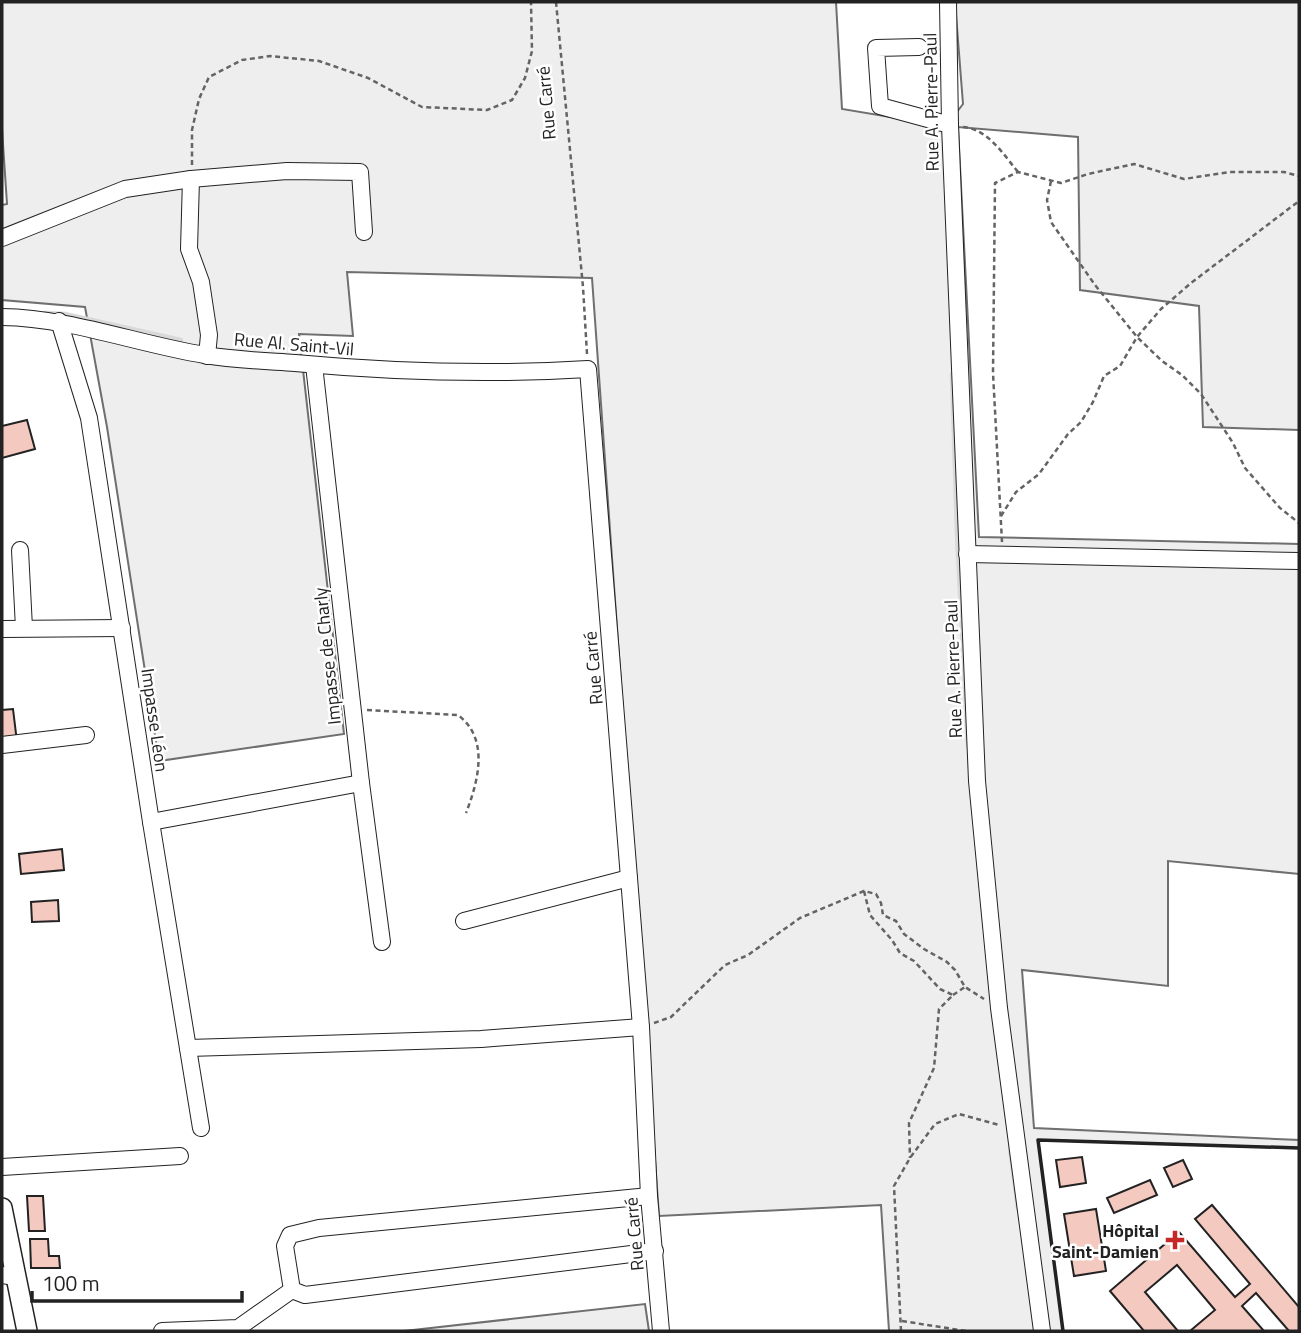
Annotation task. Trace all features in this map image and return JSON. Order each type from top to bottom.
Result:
[{"type":"main road","points":[[2,1208],[9,1276],[27,1331]]},
{"type":"street","name":"Rue A. Pierre-Paul","points":[[948,2],[950,125],[977,781],[999,1008],[1042,1331]]},
{"type":"street","points":[[919,47],[876,48],[880,106],[950,125]]},
{"type":"street","points":[[2,238],[125,189],[191,179],[287,171],[360,172],[364,232]]},
{"type":"street","points":[[191,179],[189,249],[201,282],[209,335],[207,356]]},
{"type":"street","name":"Rue Al. Saint-Vil","points":[[2,317],[59,321],[207,356],[392,371],[536,372],[588,369]]},
{"type":"street","name":"Impasse Léon","points":[[59,321],[89,418],[201,1128]]},
{"type":"street","name":"Impasse de Charly","points":[[314,365],[361,783],[382,942]]},
{"type":"street","name":"Rue Carré","points":[[588,369],[641,1027],[649,1196],[661,1331]]},
{"type":"street","points":[[20,550],[24,628]]},
{"type":"street","points":[[967,554],[1299,561]]},
{"type":"street","points":[[2,629],[122,628]]},
{"type":"street","points":[[2,745],[86,735]]},
{"type":"street","points":[[151,822],[361,783]]},
{"type":"street","points":[[464,921],[629,878]]},
{"type":"street","points":[[188,1048],[481,1039],[641,1027]]},
{"type":"street","points":[[2,1167],[180,1156]]},
{"type":"street","points":[[292,1290],[285,1246],[290,1235],[318,1228],[649,1196]]},
{"type":"street","points":[[292,1290],[305,1295],[655,1251]]},
{"type":"street","points":[[162,1331],[238,1328],[292,1290]]},
{"type":"path","points":[[191,179],[192,130],[198,99],[209,77],[242,60],[270,56],[319,61],[369,78],[422,107],[487,110],[512,100],[525,78],[532,51],[531,2]]},
{"type":"path","name":"Rue Carré","points":[[556,2],[583,287],[588,369]]},
{"type":"path","points":[[950,125],[973,128],[992,140],[1018,172],[1061,183],[1134,164],[1184,179],[1230,172],[1284,172],[1299,176]]},
{"type":"path","points":[[1004,556],[999,518],[993,373],[995,183],[1018,172]]},
{"type":"path","points":[[1051,181],[1047,200],[1051,222],[1095,285],[1137,337],[1201,394],[1233,443],[1245,468],[1280,508],[1299,523]]},
{"type":"path","points":[[999,518],[1016,492],[1039,474],[1068,434],[1081,422],[1104,376],[1119,366],[1137,337],[1161,309],[1299,201]]},
{"type":"path","points":[[353,709],[458,715],[468,722],[475,736],[479,771],[466,813]]},
{"type":"path","points":[[641,1027],[671,1017],[725,965],[748,954],[800,918],[864,891],[876,894],[883,915],[896,921],[904,934],[955,970],[965,987],[999,1008]]},
{"type":"path","points":[[864,891],[870,915],[900,953],[914,961],[940,989],[953,995]]},
{"type":"path","points":[[910,1158],[909,1123],[934,1068],[939,1009],[965,987]]},
{"type":"path","points":[[901,1331],[894,1186],[935,1124],[959,1114],[1014,1130]]},
{"type":"path","points":[[902,1321],[966,1331]]},
{"type":"shaded area","points":[[2,2],[836,2],[842,109],[914,121],[953,117],[963,104],[955,2],[1299,2],[1299,430],[1203,427],[1199,306],[1080,290],[1078,137],[958,127],[979,537],[1299,544],[1299,874],[1168,861],[1168,986],[1022,970],[1034,1128],[1299,1140],[1299,1148],[1038,1140],[1063,1331],[889,1331],[881,1205],[659,1216],[592,278],[347,272],[353,336],[299,334],[344,734],[159,761],[107,427],[85,307],[2,300],[2,205],[7,204],[2,129]]},
{"type":"shaded area","points":[[645,1304],[649,1331],[404,1331]]},
{"type":"building","points":[[27,420],[35,449],[2,458],[2,426]]},
{"type":"building","points":[[13,709],[17,742],[2,744],[2,710]]},
{"type":"building","points":[[62,849],[64,870],[21,874],[19,854]]},
{"type":"building","points":[[58,900],[59,921],[32,922],[31,902]]},
{"type":"building","points":[[1082,1157],[1086,1183],[1060,1187],[1056,1160]]},
{"type":"building","points":[[1183,1160],[1192,1179],[1173,1187],[1164,1168]]},
{"type":"building","points":[[1150,1180],[1157,1195],[1114,1213],[1107,1198]]},
{"type":"building","points":[[27,1196],[43,1196],[45,1231],[29,1231]]},
{"type":"building","points":[[1212,1205],[1299,1307],[1299,1331],[1289,1331],[1256,1293],[1242,1306],[1264,1331],[1190,1331],[1215,1310],[1177,1265],[1145,1292],[1178,1331],[1144,1331],[1110,1291],[1179,1232],[1235,1297],[1250,1284],[1195,1219]]},
{"type":"building","points":[[1096,1209],[1106,1271],[1074,1276],[1064,1214]]},
{"type":"building","points":[[30,1239],[48,1239],[49,1256],[59,1256],[60,1268],[31,1268]]},
{"type":"waterway","points":[[45,313],[65,314],[181,340]]},
{"type":"waterway","points":[[952,374],[968,746]]},
{"type":"waterway","points":[[1010,1148],[1018,1209]]},
{"type":"wall","points":[[1063,1331],[1038,1140],[1299,1148]]},
{"type":"place","name":"Hôpital Saint-Damien","points":[[1175,1240]]}]
